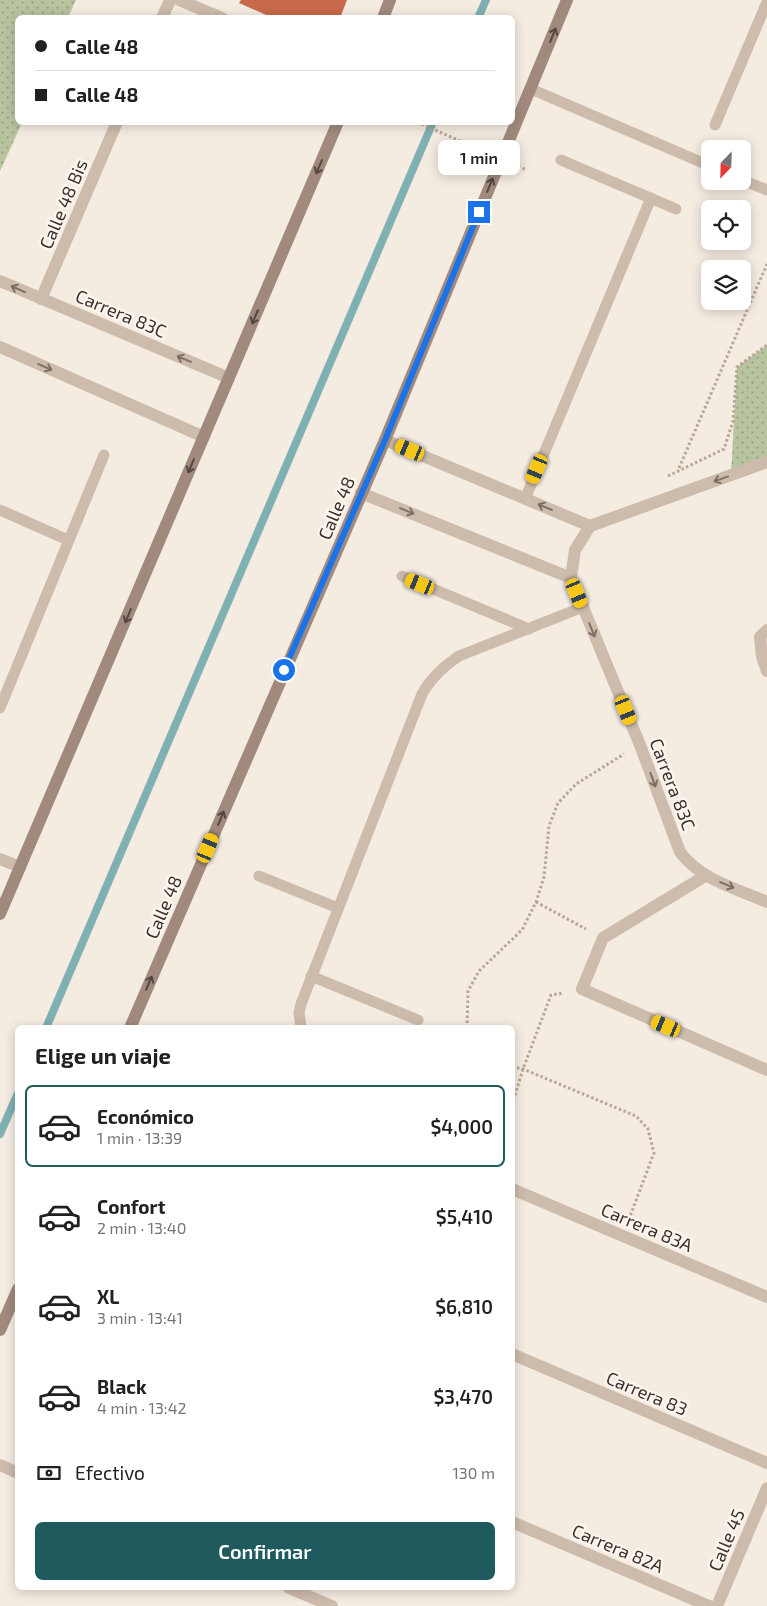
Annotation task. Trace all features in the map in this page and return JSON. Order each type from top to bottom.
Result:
[{"type":"main road","points":[[384,15],[390,0]]},
{"type":"main road","name":"Calle 48","points":[[132,1025],[385,440],[567,0]]},
{"type":"main road","points":[[0,914],[337,125]]},
{"type":"main road","points":[[0,1330],[15,1296]]},
{"type":"street","points":[[163,15],[170,0]]},
{"type":"street","points":[[179,0],[215,15]]},
{"type":"street","name":"Calle 48 Bis","points":[[41,299],[116,125]]},
{"type":"street","name":"Carrera 83C","points":[[0,281],[229,378]]},
{"type":"street","points":[[0,347],[204,437]]},
{"type":"street","points":[[385,440],[590,526],[767,462]]},
{"type":"street","points":[[361,492],[571,578]]},
{"type":"street","name":"Carrera 83C","points":[[590,526],[575,550],[571,578],[640,744],[680,852],[689,864],[705,876],[767,902]]},
{"type":"street","points":[[767,630],[760,637],[762,658],[767,671]]},
{"type":"street","points":[[0,859],[20,867]]},
{"type":"street","points":[[705,876],[603,938],[582,990],[767,1070]]},
{"type":"street","name":"Carrera 83A","points":[[515,1190],[767,1297]]},
{"type":"street","name":"Carrera 83","points":[[515,1355],[767,1463]]},
{"type":"street","points":[[0,1465],[15,1472]]},
{"type":"street","name":"Calle 45","points":[[717,1606],[767,1488]]},
{"type":"street","name":"Carrera 82A","points":[[515,1523],[709,1606]]},
{"type":"street","points":[[294,1590],[332,1606]]},
{"type":"lane","points":[[715,125],[767,2]]},
{"type":"lane","points":[[531,89],[701,162]]},
{"type":"lane","points":[[562,160],[676,209]]},
{"type":"lane","points":[[751,184],[767,190]]},
{"type":"lane","points":[[525,499],[651,198]]},
{"type":"lane","points":[[0,708],[4,689],[104,455]]},
{"type":"lane","points":[[0,510],[68,540]]},
{"type":"lane","points":[[402,576],[529,629]]},
{"type":"lane","points":[[300,1025],[298,1014],[311,976],[422,694],[431,679],[443,667],[459,656],[583,608]]},
{"type":"lane","points":[[259,876],[338,908]]},
{"type":"lane","points":[[311,976],[418,1020]]},
{"type":"path","points":[[424,125],[473,146]]},
{"type":"path","points":[[679,469],[767,264]]},
{"type":"path","points":[[662,479],[679,469],[724,449],[733,421],[737,367],[767,345]]},
{"type":"path","points":[[467,1025],[468,991],[479,972],[522,930],[536,902],[544,877],[549,826],[558,803],[576,784],[640,744]]},
{"type":"path","points":[[536,902],[603,938]]},
{"type":"path","points":[[515,1095],[551,995],[582,990]]},
{"type":"path","points":[[515,1068],[523,1069],[636,1116],[648,1129],[654,1153],[623,1236]]},
{"type":"green space","points":[[0,0],[76,0],[69,15],[15,15],[15,125],[21,125],[0,171]]},
{"type":"green space","points":[[767,345],[767,462],[731,475],[737,367]]},
{"type":"building","points":[[241,0],[347,0],[341,15],[266,15],[239,3]]},
{"type":"waterway","points":[[479,15],[486,0]]},
{"type":"waterway","points":[[47,1025],[432,125]]},
{"type":"waterway","points":[[0,1134],[15,1100]]},
{"type":"route","points":[[284,670],[385,440],[479,212]]}]
